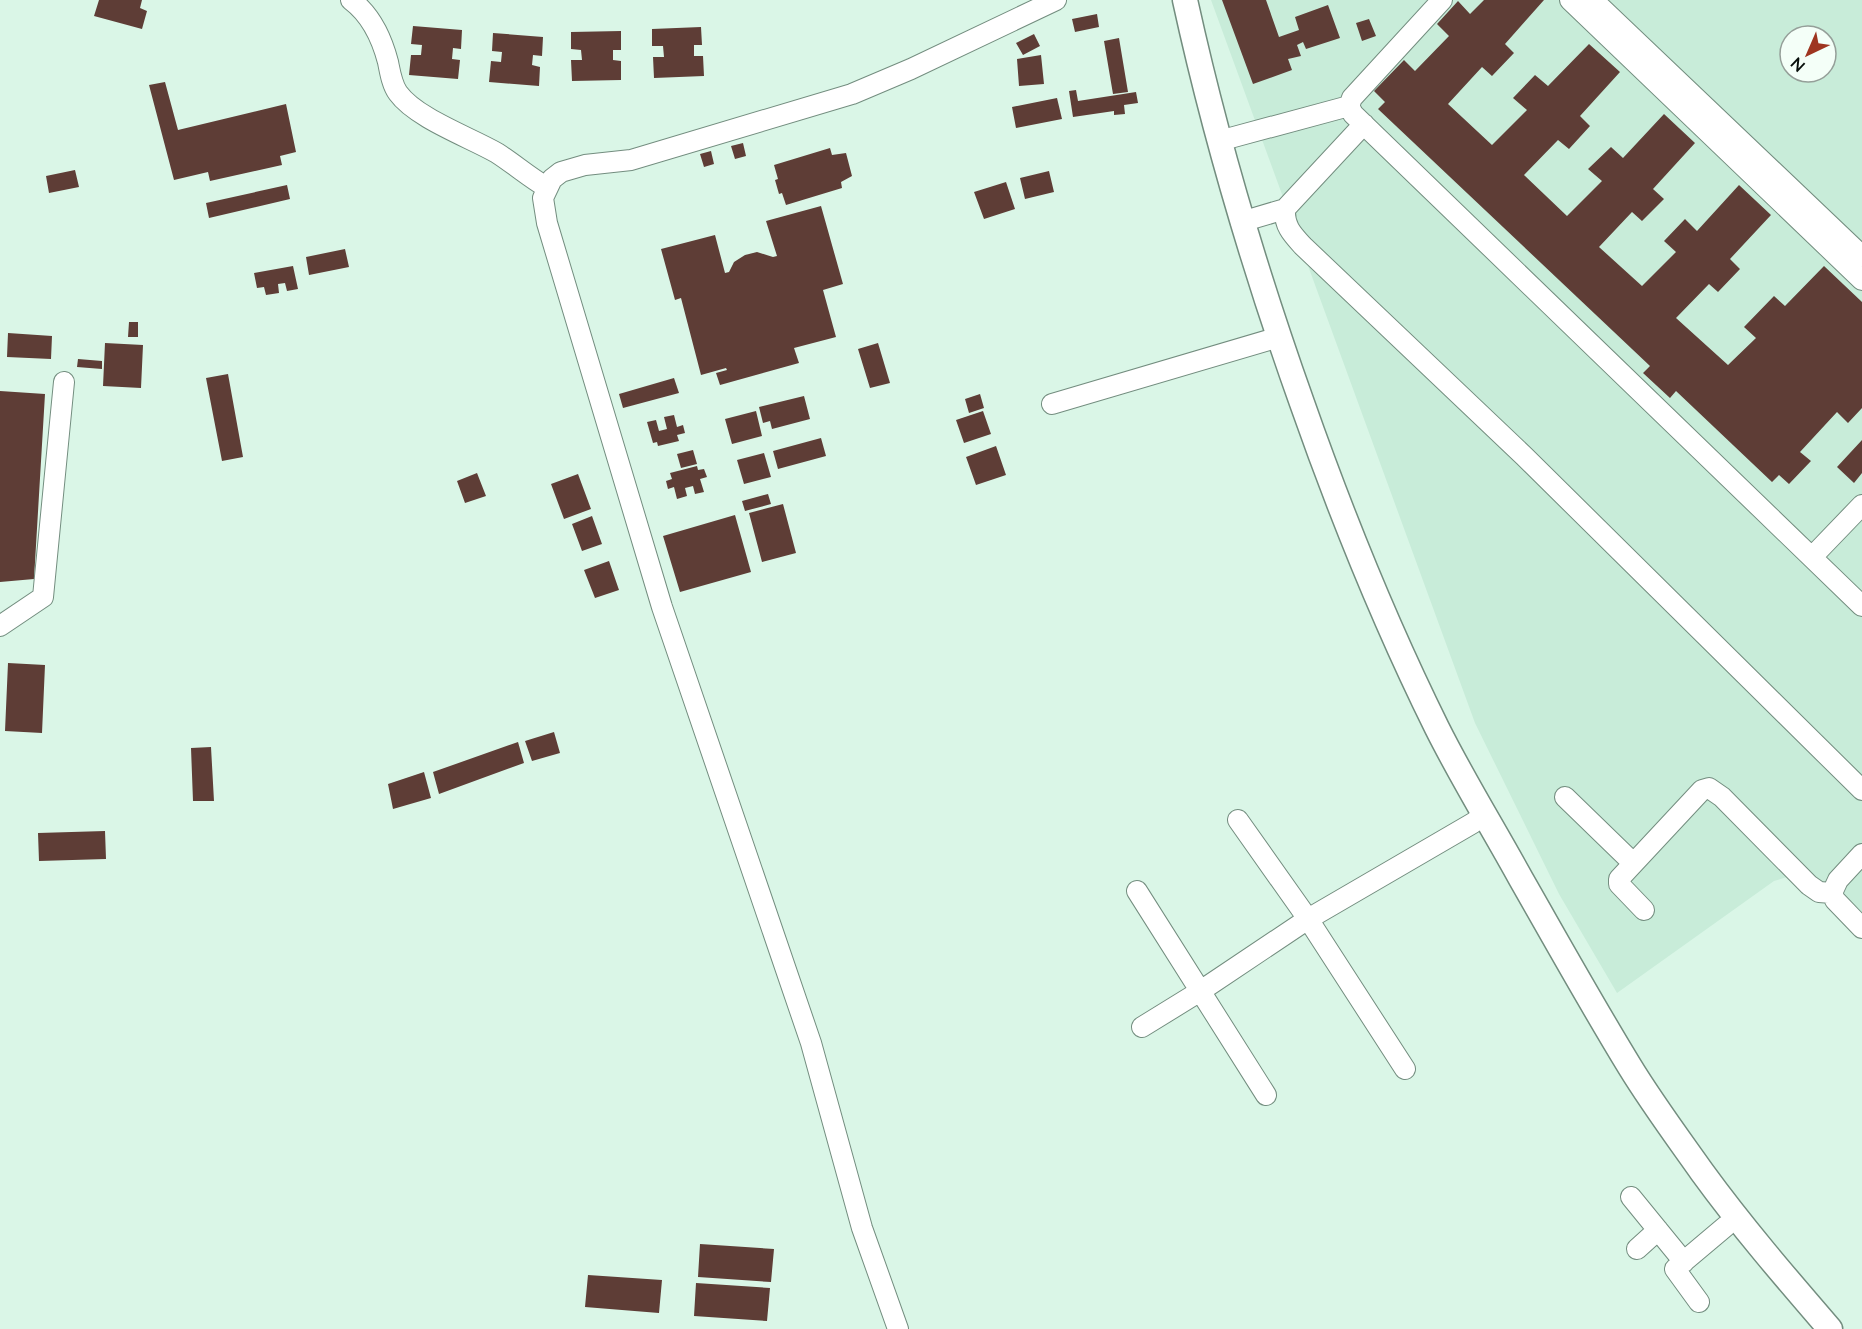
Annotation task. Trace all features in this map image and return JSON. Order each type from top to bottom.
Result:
[{"type":"main road","points":[[1185,0],[1279,338],[1331,485],[1394,638],[1462,777],[1479,818],[1563,985],[1620,1079],[1656,1132],[1726,1226],[1812,1329]]},
{"type":"main road","points":[[1479,818],[1631,1070],[1717,1191],[1757,1243],[1830,1329]]},
{"type":"street","points":[[351,0],[370,20],[381,40],[398,93],[420,112],[499,154],[546,187]]},
{"type":"street","points":[[898,1329],[862,1228],[811,1043],[662,606],[547,223],[543,198],[546,187],[552,179],[572,168],[631,160],[852,93],[911,69],[1056,0]]},
{"type":"street","points":[[1223,140],[1348,106],[1352,98],[1442,0]]},
{"type":"street","points":[[1570,0],[1593,7],[1862,256]]},
{"type":"street","points":[[1593,7],[1862,280]]},
{"type":"street","points":[[1348,106],[1353,114],[1862,606]]},
{"type":"street","points":[[1247,220],[1285,209],[1364,124]]},
{"type":"street","points":[[1285,209],[1284,219],[1289,230],[1303,246],[1532,465],[1862,790]]},
{"type":"street","points":[[1052,404],[1279,338]]},
{"type":"street","points":[[0,626],[43,597],[64,382]]},
{"type":"street","points":[[1812,557],[1862,504]]},
{"type":"street","points":[[1644,910],[1619,884],[1619,879],[1702,790],[1709,788],[1722,797],[1809,885],[1819,892],[1832,893]]},
{"type":"street","points":[[1564,797],[1633,863]]},
{"type":"street","points":[[1142,1027],[1308,919],[1479,818]]},
{"type":"street","points":[[1238,820],[1308,919],[1405,1069]]},
{"type":"street","points":[[1862,854],[1838,880],[1832,893],[1834,900],[1862,928]]},
{"type":"street","points":[[1137,891],[1202,990],[1266,1095]]},
{"type":"street","points":[[1631,1197],[1684,1262]]},
{"type":"street","points":[[1699,1302],[1675,1269],[1726,1226]]},
{"type":"street","points":[[1637,1249],[1658,1230]]},
{"type":"shaded area","points":[[1211,0],[1862,0],[1862,926],[1800,873],[1774,881],[1617,993],[1559,894],[1475,723]]},
{"type":"building","points":[[99,0],[142,0],[140,8],[147,11],[142,29],[94,16]]},
{"type":"building","points":[[1222,0],[1266,0],[1279,37],[1299,30],[1295,17],[1328,5],[1340,38],[1306,49],[1303,42],[1297,45],[1301,56],[1288,59],[1292,70],[1253,84]]},
{"type":"building","points":[[1484,0],[1544,0],[1505,44],[1514,53],[1492,76],[1482,67],[1448,104],[1492,145],[1527,110],[1513,98],[1535,75],[1548,86],[1589,44],[1620,72],[1580,116],[1590,126],[1569,149],[1558,140],[1524,175],[1567,216],[1602,181],[1588,169],[1611,147],[1623,158],[1664,114],[1695,143],[1653,189],[1664,199],[1642,221],[1632,212],[1599,247],[1642,286],[1676,252],[1664,241],[1685,219],[1697,231],[1739,185],[1771,215],[1730,259],[1740,269],[1718,292],[1709,284],[1676,318],[1728,365],[1756,338],[1744,327],[1774,296],[1785,306],[1824,266],[1862,302],[1862,408],[1848,423],[1837,412],[1800,452],[1811,461],[1789,484],[1779,475],[1772,482],[1676,391],[1670,398],[1643,373],[1650,366],[1378,109],[1385,102],[1374,91],[1404,60],[1415,71],[1449,36],[1437,24],[1458,1],[1470,14]]},
{"type":"building","points":[[1097,14],[1099,27],[1075,32],[1072,19]]},
{"type":"building","points":[[1369,19],[1376,36],[1362,41],[1356,23]]},
{"type":"building","points":[[413,26],[462,30],[461,49],[453,48],[452,59],[460,60],[458,79],[409,75],[411,55],[421,55],[422,45],[411,44]]},
{"type":"building","points":[[701,27],[702,45],[694,45],[694,56],[703,56],[704,76],[654,78],[653,57],[664,57],[663,46],[652,46],[652,29]]},
{"type":"building","points":[[621,31],[621,50],[613,50],[613,60],[621,61],[621,80],[572,81],[571,60],[582,60],[581,50],[571,49],[571,32]]},
{"type":"building","points":[[493,33],[543,37],[542,56],[533,55],[532,65],[540,67],[539,86],[489,82],[491,61],[501,62],[502,52],[492,51]]},
{"type":"building","points":[[1034,34],[1040,46],[1023,55],[1016,43]]},
{"type":"building","points":[[1119,38],[1128,92],[1113,94],[1104,41]]},
{"type":"building","points":[[1041,55],[1044,84],[1019,86],[1017,59]]},
{"type":"building","points":[[165,82],[178,130],[286,104],[296,152],[280,156],[282,165],[210,181],[208,172],[174,180],[149,85]]},
{"type":"building","points":[[1076,90],[1078,101],[1136,92],[1138,103],[1124,105],[1125,114],[1114,115],[1114,111],[1073,117],[1069,91]]},
{"type":"building","points":[[1057,98],[1062,119],[1016,128],[1012,107]]},
{"type":"building","points":[[743,143],[746,156],[735,159],[731,146]]},
{"type":"building","points":[[830,148],[832,155],[846,153],[852,176],[841,182],[842,188],[786,205],[782,193],[779,194],[774,165]]},
{"type":"building","points":[[711,151],[714,164],[704,167],[700,154]]},
{"type":"building","points":[[75,170],[79,187],[49,193],[46,176]]},
{"type":"building","points":[[1049,171],[1054,192],[1025,199],[1020,178]]},
{"type":"building","points":[[1006,182],[1015,209],[984,219],[974,192]]},
{"type":"building","points":[[287,185],[290,199],[209,218],[206,203]]},
{"type":"building","points":[[821,206],[843,284],[823,290],[836,337],[794,348],[799,363],[720,385],[716,373],[727,370],[726,368],[701,375],[681,298],[675,300],[661,249],[715,235],[725,273],[729,272],[734,262],[745,255],[757,252],[777,256],[766,221]]},
{"type":"building","points":[[345,249],[349,267],[309,275],[306,257]]},
{"type":"building","points":[[293,266],[298,289],[287,291],[285,283],[278,284],[279,293],[266,295],[264,287],[257,288],[254,273]]},
{"type":"building","points":[[129,322],[138,322],[138,337],[128,337]]},
{"type":"building","points":[[8,333],[52,336],[51,359],[7,357]]},
{"type":"building","points":[[105,343],[143,345],[141,388],[103,386]]},
{"type":"building","points":[[878,343],[890,383],[870,388],[858,349]]},
{"type":"building","points":[[78,359],[102,361],[102,369],[77,367]]},
{"type":"building","points":[[228,374],[243,457],[222,461],[206,378]]},
{"type":"building","points":[[674,378],[679,393],[623,408],[619,394]]},
{"type":"building","points":[[0,391],[45,394],[34,579],[0,582]]},
{"type":"building","points":[[980,394],[984,408],[969,413],[965,399]]},
{"type":"building","points":[[804,396],[810,419],[772,429],[770,421],[763,423],[759,407]]},
{"type":"building","points":[[756,411],[762,436],[732,444],[725,419]]},
{"type":"building","points":[[983,411],[991,434],[964,443],[956,420]]},
{"type":"building","points":[[674,415],[677,427],[683,425],[685,433],[677,435],[679,441],[658,446],[657,442],[653,443],[647,422],[656,420],[659,431],[667,429],[664,417]]},
{"type":"building","points":[[821,438],[826,456],[778,469],[773,451]]},
{"type":"building","points":[[1862,440],[1862,473],[1854,483],[1837,467]]},
{"type":"building","points":[[996,446],[1006,475],[976,485],[966,457]]},
{"type":"building","points":[[693,450],[697,464],[681,468],[677,454]]},
{"type":"building","points":[[764,453],[771,477],[744,484],[737,460]]},
{"type":"building","points":[[697,466],[698,470],[704,469],[707,477],[700,479],[704,492],[695,494],[693,486],[685,488],[687,496],[677,499],[674,487],[668,489],[666,481],[672,479],[670,473]]},
{"type":"building","points":[[477,473],[486,496],[465,503],[457,481]]},
{"type":"building","points":[[578,474],[591,509],[564,519],[551,484]]},
{"type":"building","points":[[768,494],[771,504],[745,511],[742,501]]},
{"type":"building","points":[[783,504],[796,553],[762,562],[749,513]]},
{"type":"building","points":[[735,515],[751,572],[680,592],[663,536]]},
{"type":"building","points":[[592,516],[602,544],[582,551],[572,524]]},
{"type":"building","points":[[609,561],[619,590],[595,598],[584,570]]},
{"type":"building","points":[[8,663],[45,665],[42,733],[5,731]]},
{"type":"building","points":[[554,732],[560,753],[532,761],[525,741]]},
{"type":"building","points":[[518,742],[524,763],[439,794],[433,772]]},
{"type":"building","points":[[211,747],[214,801],[193,801],[191,748]]},
{"type":"building","points":[[424,772],[431,798],[393,809],[388,784]]},
{"type":"building","points":[[105,831],[106,859],[39,861],[38,833]]},
{"type":"building","points":[[700,1244],[774,1249],[771,1282],[698,1277]]},
{"type":"building","points":[[588,1275],[662,1280],[659,1313],[585,1307]]},
{"type":"building","points":[[696,1283],[770,1288],[767,1321],[694,1316]]}]
